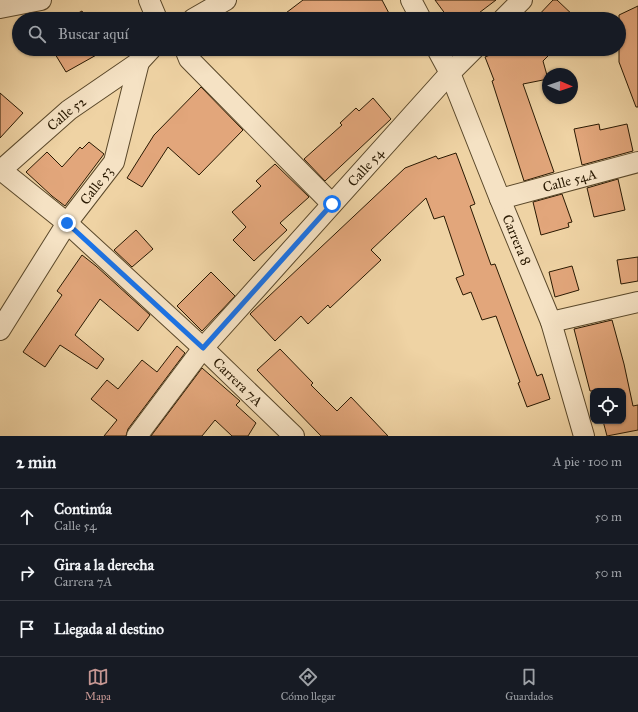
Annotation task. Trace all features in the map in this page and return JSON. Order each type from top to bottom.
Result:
[{"type":"street","points":[[0,8],[41,0]]},
{"type":"street","points":[[149,0],[154,12]]},
{"type":"street","points":[[206,12],[226,0]]},
{"type":"street","points":[[411,0],[417,12]]},
{"type":"street","points":[[510,12],[522,0]]},
{"type":"street","name":"Calle 52","points":[[1,171],[69,110],[144,56]]},
{"type":"street","name":"Calle 53","points":[[0,330],[67,223],[114,162],[145,56]]},
{"type":"street","points":[[188,56],[189,59],[332,204]]},
{"type":"street","name":"Carrera 8","points":[[441,56],[450,73],[551,322],[584,436]]},
{"type":"street","name":"Calle 54","points":[[137,436],[203,348],[450,73],[467,56]]},
{"type":"street","name":"Calle 54A","points":[[500,199],[638,162]]},
{"type":"street","name":"Carrera 7A","points":[[1,171],[67,223],[203,348],[294,436]]},
{"type":"street","points":[[551,322],[638,302]]},
{"type":"building","points":[[303,0],[382,0],[388,12],[287,12]]},
{"type":"building","points":[[435,0],[496,0],[480,12],[444,12]]},
{"type":"building","points":[[553,0],[557,0],[570,12],[542,12]]},
{"type":"building","points":[[638,6],[638,107],[636,107],[619,62],[619,56],[626,56],[625,12]]},
{"type":"building","points":[[56,56],[95,56],[66,72]]},
{"type":"building","points":[[548,56],[543,61],[545,68],[542,68],[542,80],[523,84],[554,172],[524,181],[492,81],[494,80],[485,57]]},
{"type":"building","points":[[201,87],[243,130],[199,175],[168,147],[142,187],[127,178],[154,135]]},
{"type":"building","points":[[0,93],[23,113],[0,138]]},
{"type":"building","points":[[373,98],[391,119],[325,181],[304,159],[342,125],[340,123],[356,108],[359,111]]},
{"type":"building","points":[[599,124],[600,130],[627,124],[633,151],[582,165],[574,129]]},
{"type":"building","points":[[89,142],[104,154],[65,206],[26,172],[47,152],[62,167],[80,147],[82,149]]},
{"type":"building","points":[[456,153],[475,204],[470,206],[491,265],[495,264],[537,376],[542,374],[550,399],[527,407],[518,383],[520,382],[496,316],[482,320],[471,292],[463,295],[456,278],[464,275],[444,216],[434,219],[426,198],[371,250],[381,260],[330,308],[328,305],[308,324],[301,316],[275,341],[250,314],[405,168],[436,156],[438,159]]},
{"type":"building","points":[[275,164],[309,197],[280,223],[287,230],[254,261],[233,240],[246,227],[232,212],[261,186],[256,181]]},
{"type":"building","points":[[618,179],[625,210],[594,217],[587,188]]},
{"type":"building","points":[[562,194],[572,222],[568,223],[569,227],[541,235],[533,202]]},
{"type":"building","points":[[136,230],[153,249],[132,267],[114,250]]},
{"type":"building","points":[[82,255],[150,315],[138,331],[100,299],[75,335],[104,359],[97,369],[60,345],[45,367],[23,352],[62,295],[57,291]]},
{"type":"building","points":[[638,257],[638,281],[621,284],[617,260]]},
{"type":"building","points":[[572,266],[579,290],[555,297],[549,272]]},
{"type":"building","points":[[211,272],[235,296],[202,331],[177,306]]},
{"type":"building","points":[[612,320],[624,364],[633,406],[638,405],[638,430],[607,436],[604,424],[626,424],[626,388],[590,388],[590,391],[574,329]]},
{"type":"building","points":[[177,346],[185,353],[128,429],[126,436],[104,436],[117,420],[91,399],[107,380],[118,389],[142,360],[157,372]]},
{"type":"building","points":[[280,349],[313,383],[311,385],[337,411],[351,397],[388,436],[321,436],[257,370]]},
{"type":"building","points":[[202,368],[240,401],[236,405],[256,423],[248,436],[232,436],[215,420],[202,436],[151,436]]},
{"type":"route","points":[[67,223],[203,348],[332,204]]}]
